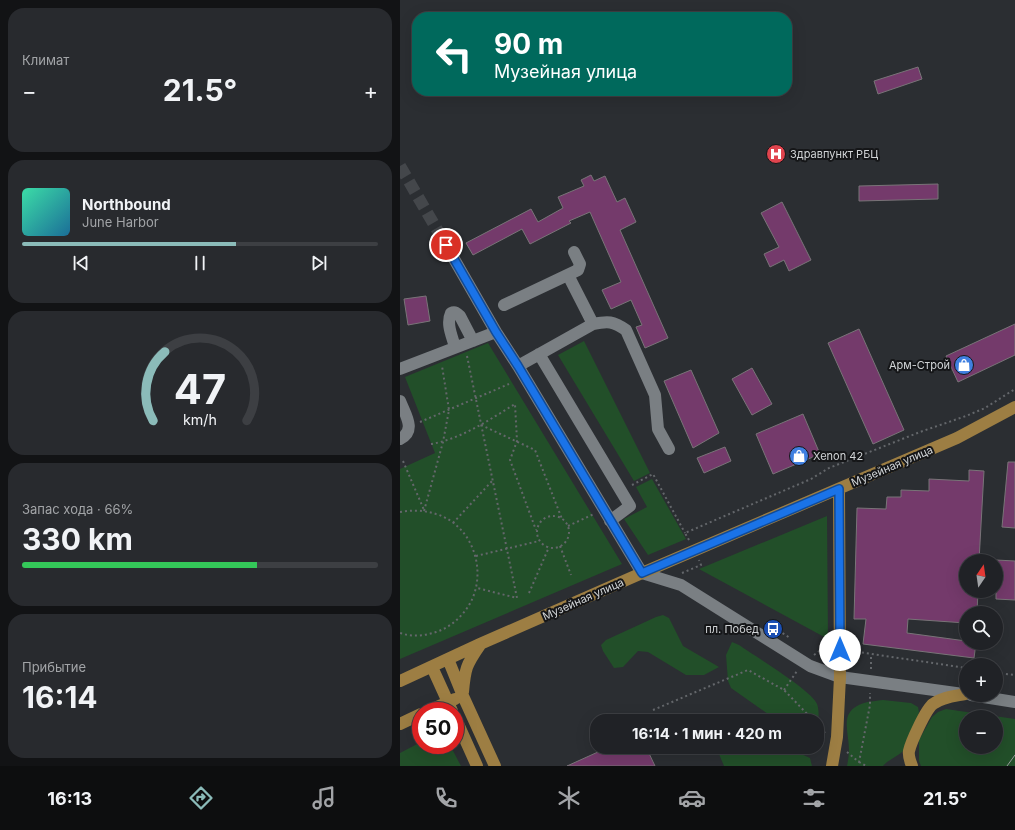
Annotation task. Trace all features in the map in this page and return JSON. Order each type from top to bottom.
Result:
[{"type":"main road","name":"Музейная улица","points":[[400,681],[642,573],[957,438],[1015,407]]},
{"type":"main road","points":[[832,766],[836,744],[840,677],[839,489]]},
{"type":"main road","points":[[456,702],[463,696],[464,674],[469,660],[480,644]]},
{"type":"main road","points":[[448,659],[495,766]]},
{"type":"main road","points":[[432,667],[448,702]]},
{"type":"main road","points":[[912,766],[909,752],[929,708],[934,703],[943,699],[959,696]]},
{"type":"main road","points":[[400,724],[412,718]]},
{"type":"main road","points":[[464,737],[477,766]]},
{"type":"street","points":[[446,245],[496,332],[642,573],[681,585],[810,666],[840,677],[959,693]]},
{"type":"street","points":[[504,305],[578,270],[580,268],[580,264],[574,252]]},
{"type":"street","points":[[568,275],[593,324]]},
{"type":"street","points":[[518,366],[593,324],[610,322],[617,324],[626,330],[655,395],[658,429],[669,449]]},
{"type":"street","points":[[400,369],[496,332]]},
{"type":"street","points":[[539,354],[630,506],[610,521]]},
{"type":"street","points":[[400,401],[410,426],[405,437],[400,439]]},
{"type":"street","points":[[1003,700],[1015,702]]},
{"type":"path","points":[[464,344],[517,598],[477,588]]},
{"type":"path","points":[[424,511],[443,442],[449,410],[440,353]]},
{"type":"path","points":[[410,426],[509,384]]},
{"type":"path","points":[[686,578],[680,574],[701,565],[685,533],[812,479],[829,468],[920,432],[979,411],[1015,389]]},
{"type":"path","points":[[431,444],[443,442],[481,425],[515,404],[517,441],[510,460],[539,541],[549,547],[560,546],[567,539],[569,533],[568,526],[562,519],[535,450],[517,441],[481,425]]},
{"type":"path","points":[[403,461],[424,511]]},
{"type":"path","points":[[453,523],[492,480]]},
{"type":"path","points":[[400,512],[412,510],[424,511],[438,514],[453,523],[470,541],[476,556],[478,577],[477,588],[470,605],[458,619],[443,630],[426,635],[407,635],[400,633]]},
{"type":"path","points":[[536,530],[538,524],[544,518],[553,516],[562,519]]},
{"type":"path","points":[[476,556],[539,541]]},
{"type":"path","points":[[560,546],[571,575]]},
{"type":"path","points":[[529,593],[549,547]]},
{"type":"path","points":[[769,625],[786,634],[792,640]]},
{"type":"path","points":[[812,656],[822,649],[840,650],[959,667]]},
{"type":"path","points":[[859,762],[870,705],[871,654]]},
{"type":"path","points":[[654,710],[748,670],[784,690],[807,714]]},
{"type":"path","points":[[1003,674],[1015,676]]},
{"type":"path","points":[[824,731],[836,744],[866,766]]},
{"type":"green space","points":[[584,341],[650,473],[634,481],[558,355]]},
{"type":"green space","points":[[488,343],[622,564],[400,659],[400,469],[435,453],[405,377]]},
{"type":"green space","points":[[652,479],[686,539],[648,555],[624,519],[647,507],[636,487]]},
{"type":"green space","points":[[827,516],[828,639],[699,569]]},
{"type":"green space","points":[[663,615],[669,618],[683,646],[719,667],[704,675],[686,675],[648,652],[638,651],[623,667],[614,668],[603,651],[601,645],[606,640]]},
{"type":"green space","points":[[732,642],[739,645],[782,673],[805,691],[817,704],[818,714],[768,714],[731,688],[728,681],[726,655]]},
{"type":"green space","points":[[883,700],[911,703],[918,707],[918,716],[908,743],[903,751],[883,766],[847,766],[849,750],[847,729],[848,716],[851,711],[864,703]]},
{"type":"green space","points":[[946,709],[959,711],[959,754],[1003,754],[1003,717],[1015,719],[1015,766],[921,766],[919,761],[919,740],[932,717],[938,712]]},
{"type":"green space","points":[[412,747],[412,754],[455,754],[461,766],[400,766],[400,753]]},
{"type":"green space","points":[[719,754],[801,754],[810,758],[812,766],[724,766]]},
{"type":"building","points":[[918,67],[922,79],[878,94],[874,81]]},
{"type":"building","points":[[591,175],[594,181],[605,176],[617,202],[625,198],[636,222],[620,230],[668,338],[645,348],[636,327],[642,325],[631,300],[611,309],[602,290],[621,282],[590,212],[569,221],[571,223],[530,244],[522,229],[473,255],[466,243],[531,209],[538,222],[563,208],[558,197],[584,186],[581,180]]},
{"type":"building","points":[[938,184],[938,199],[859,201],[859,186]]},
{"type":"building","points":[[782,202],[811,260],[789,271],[784,260],[770,267],[764,254],[779,247],[761,213]]},
{"type":"building","points":[[426,296],[430,321],[408,325],[404,299]]},
{"type":"building","points":[[1015,324],[1015,355],[958,382],[946,356]]},
{"type":"building","points":[[859,329],[904,430],[873,444],[828,343]]},
{"type":"building","points":[[752,368],[772,404],[752,415],[732,379]]},
{"type":"building","points":[[691,370],[719,433],[693,448],[664,381]]},
{"type":"building","points":[[803,414],[820,454],[773,474],[756,434]]},
{"type":"building","points":[[725,447],[731,461],[704,473],[697,458]]},
{"type":"building","points":[[1008,462],[1015,462],[1015,528],[1002,527]]},
{"type":"building","points":[[969,470],[984,471],[979,554],[959,554],[959,598],[978,598],[977,606],[959,606],[959,623],[908,619],[907,633],[959,640],[959,650],[975,650],[974,658],[863,644],[866,619],[854,619],[857,508],[886,509],[887,497],[901,497],[901,490],[929,491],[929,479],[969,481]]},
{"type":"building","points":[[1003,560],[1015,561],[1015,600],[996,599],[1003,598]]},
{"type":"building","points":[[594,754],[649,754],[655,766],[567,766]]},
{"type":"tunnel","points":[[400,166],[446,245]]},
{"type":"tram line","points":[[1007,766],[1015,755]]},
{"type":"place","name":"Здравпункт РБЦ","points":[[776,154]]},
{"type":"place","name":"Арм-Строй","points":[[964,365]]},
{"type":"place","name":"Xenon 42","points":[[799,456]]},
{"type":"place","name":"пл. Побед","points":[[773,629]]},
{"type":"route","points":[[446,245],[496,332],[642,573],[839,489],[840,650]]}]
